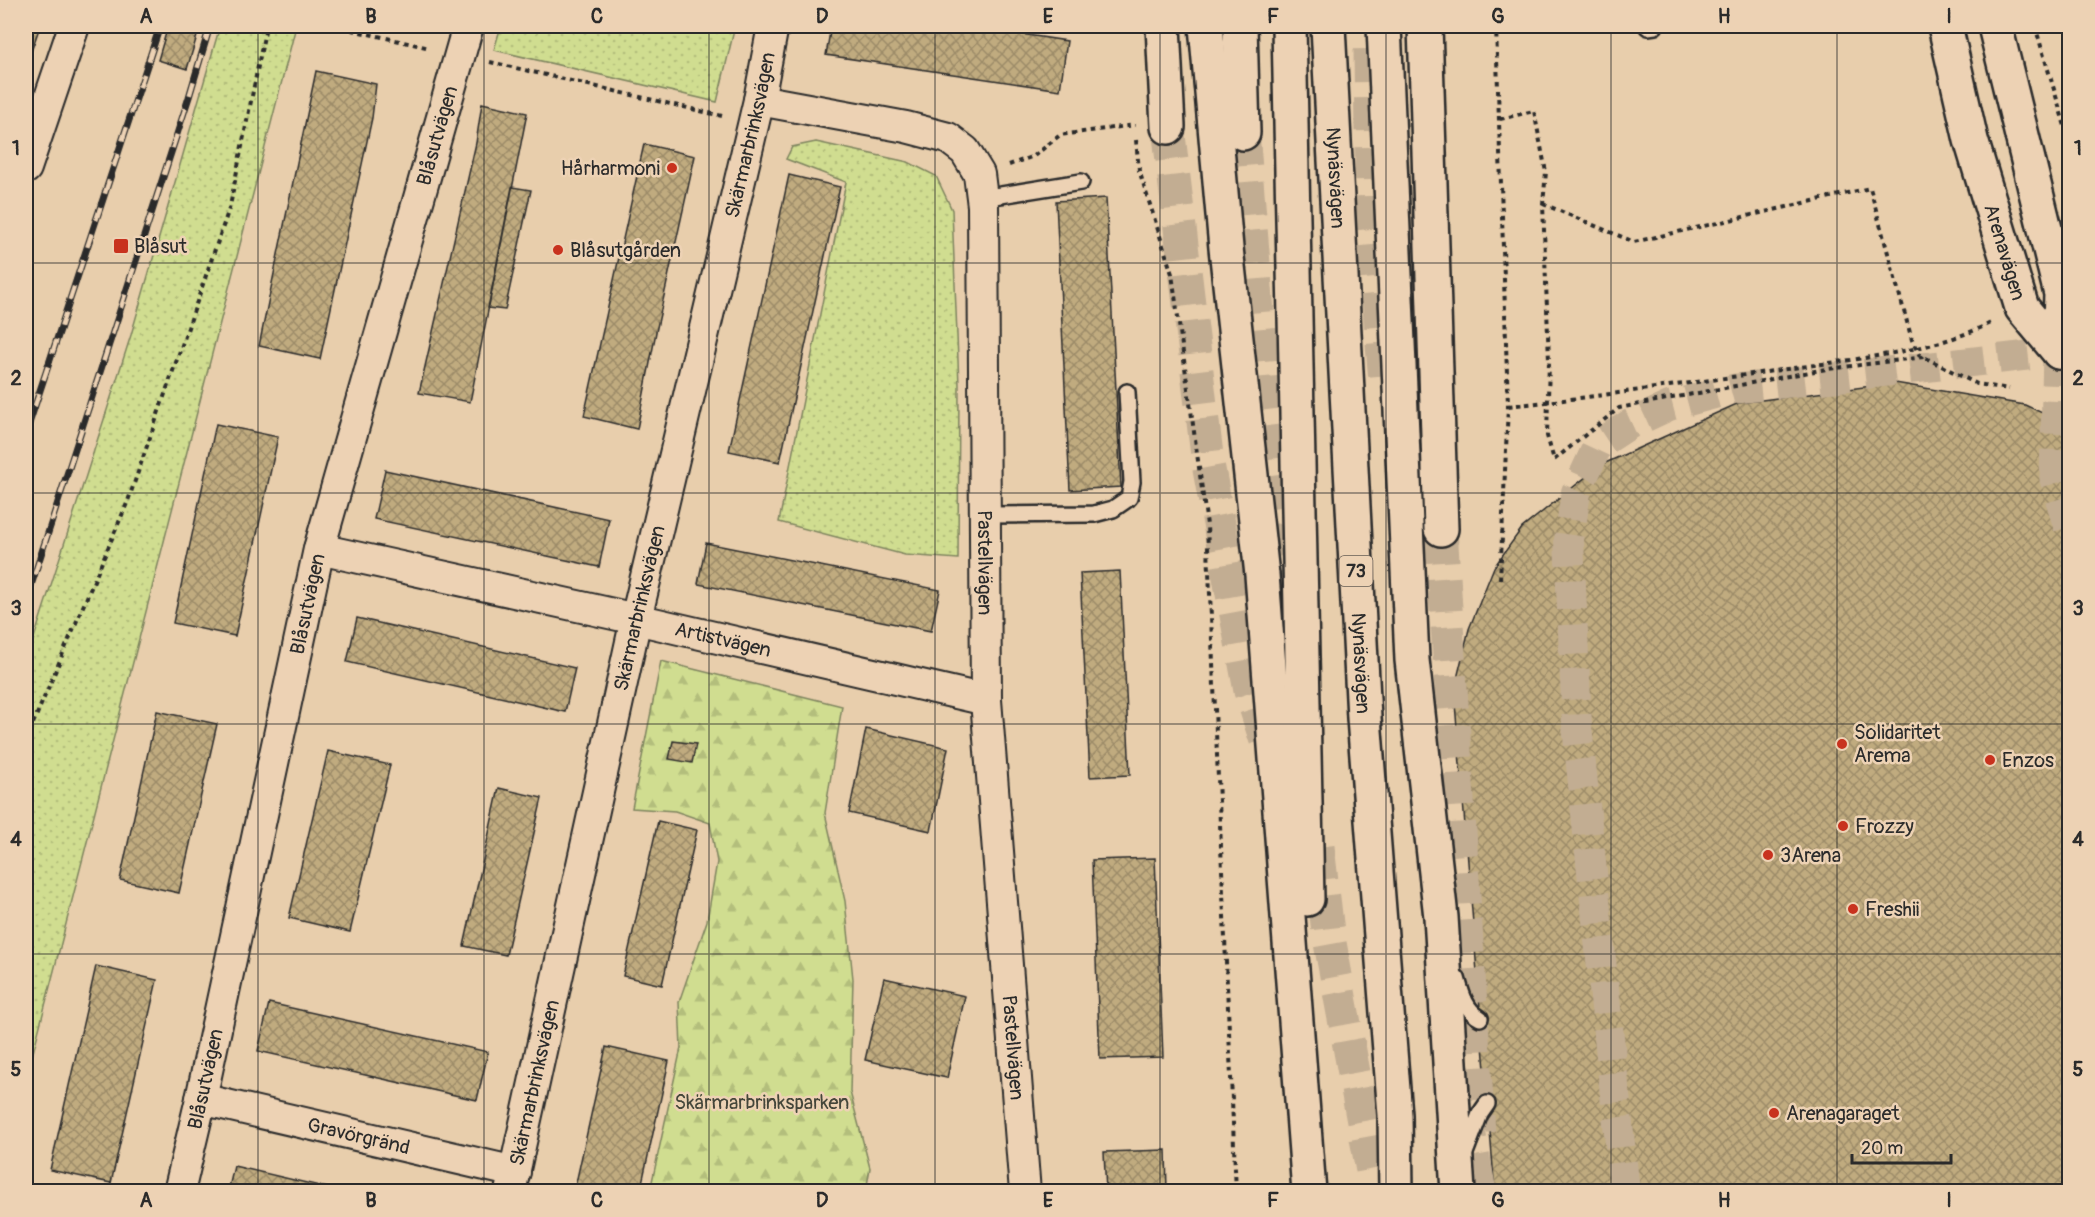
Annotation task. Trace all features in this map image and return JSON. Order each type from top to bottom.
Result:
[{"type":"main road","points":[[1163,26],[1168,127]]},
{"type":"main road","points":[[1206,26],[1226,248],[1262,575],[1310,1191]]},
{"type":"main road","points":[[1240,26],[1243,133]]},
{"type":"main road","points":[[1289,26],[1306,805],[1310,1191]]},
{"type":"main road","name":"Nynäsvägen","points":[[1328,26],[1364,706],[1395,1115],[1396,1191]]},
{"type":"main road","points":[[1384,26],[1412,660],[1441,916],[1458,1185]]},
{"type":"main road","points":[[1425,26],[1441,529]]},
{"type":"main road","name":"Arenavägen","points":[[1945,26],[1971,140],[2022,308],[2064,353]]},
{"type":"main road","name":"Arenavägen","points":[[1995,26],[2061,294],[2064,353]]},
{"type":"main road","points":[[1395,1115],[1410,1191]]},
{"type":"street","points":[[26,168],[74,26]]},
{"type":"street","name":"Blåsutvägen","points":[[179,1191],[201,1099],[319,549],[458,54],[468,26]]},
{"type":"street","name":"Skärmarbrinksvägen","points":[[513,1182],[636,619],[756,112],[773,26]]},
{"type":"street","points":[[756,112],[906,127],[948,138],[965,151],[981,186]]},
{"type":"street","name":"Pastellvägen","points":[[981,186],[986,700],[1024,1191]]},
{"type":"street","name":"Artistvägen","points":[[319,549],[986,700]]},
{"type":"street","name":"Gravörgränd","points":[[201,1099],[513,1182]]},
{"type":"lane","points":[[1647,26],[1655,26]]},
{"type":"lane","points":[[981,186],[1081,182]]},
{"type":"lane","points":[[985,515],[1094,514],[1113,509],[1128,498],[1132,482],[1128,392]]},
{"type":"lane","points":[[1441,916],[1463,997],[1473,1014],[1480,1018]]},
{"type":"lane","points":[[1458,1185],[1470,1138],[1487,1104]]},
{"type":"path","points":[[26,740],[128,501],[230,206],[266,26]]},
{"type":"path","points":[[334,26],[458,54],[756,112]]},
{"type":"path","points":[[1496,26],[1508,406],[1500,580]]},
{"type":"path","points":[[2035,26],[2070,143]]},
{"type":"path","points":[[1500,119],[1534,111],[1546,172],[1543,204],[1549,361],[1547,436],[1554,460],[1618,408],[1820,370],[1924,357]]},
{"type":"path","points":[[1135,119],[1139,170],[1172,274],[1207,525],[1236,1191]]},
{"type":"path","points":[[981,186],[1034,156],[1060,135],[1135,125]]},
{"type":"path","points":[[1543,204],[1634,242],[1870,188],[1912,340],[1920,356],[1977,384],[2009,389]]},
{"type":"path","points":[[1508,406],[1582,399],[1895,353],[1972,332],[2022,308]]},
{"type":"path","points":[[26,982],[33,1018],[26,1052]]},
{"type":"green space","points":[[220,26],[296,26],[26,1080],[26,663],[131,335]]},
{"type":"green space","points":[[501,26],[735,26],[717,102],[494,50]]},
{"type":"green space","points":[[816,142],[908,162],[936,176],[952,210],[959,385],[958,559],[905,555],[779,522],[846,182],[786,159],[792,147]]},
{"type":"green space","name":"Skärmarbrinksparken","points":[[661,661],[842,706],[825,813],[845,901],[853,979],[850,1092],[870,1168],[866,1191],[650,1191],[681,1048],[679,1002],[707,921],[717,862],[710,823],[675,811],[632,808]]},
{"type":"building","points":[[26,26],[40,26],[26,66]]},
{"type":"building","points":[[168,26],[200,26],[187,69],[158,60]]},
{"type":"building","points":[[831,26],[967,26],[1067,41],[1060,90],[826,55]]},
{"type":"building","points":[[316,71],[376,84],[372,118],[320,359],[259,346]]},
{"type":"building","points":[[482,103],[527,113],[470,402],[419,393],[476,143]]},
{"type":"building","points":[[644,144],[695,156],[637,429],[584,416]]},
{"type":"building","points":[[789,175],[840,187],[780,462],[729,451]]},
{"type":"building","points":[[512,187],[531,190],[505,310],[488,308]]},
{"type":"building","points":[[1106,198],[1121,487],[1070,490],[1056,201]]},
{"type":"building","name":"3Arena","points":[[1895,383],[2025,405],[2070,426],[2070,1192],[1495,1192],[1454,691],[1469,629],[1494,567],[1522,528],[1601,465],[1739,403]]},
{"type":"building","points":[[216,424],[278,437],[235,636],[173,623]]},
{"type":"building","points":[[385,470],[609,519],[599,567],[374,519]]},
{"type":"building","points":[[706,543],[940,590],[931,631],[698,584]]},
{"type":"building","points":[[1120,571],[1130,775],[1090,777],[1080,573]]},
{"type":"building","points":[[357,618],[575,668],[565,712],[347,662]]},
{"type":"building","points":[[157,711],[217,724],[179,893],[120,880]]},
{"type":"building","points":[[866,729],[948,748],[931,831],[849,813]]},
{"type":"building","points":[[673,741],[696,744],[692,763],[669,759]]},
{"type":"building","points":[[328,751],[390,765],[350,932],[289,918]]},
{"type":"building","points":[[499,788],[542,798],[506,955],[464,946]]},
{"type":"building","points":[[658,821],[697,830],[662,985],[623,976]]},
{"type":"building","points":[[1155,858],[1163,1057],[1100,1059],[1092,860]]},
{"type":"building","points":[[96,966],[157,980],[111,1183],[50,1170]]},
{"type":"building","points":[[884,978],[965,996],[947,1078],[865,1060]]},
{"type":"building","points":[[269,1003],[488,1052],[477,1100],[258,1051]]},
{"type":"building","points":[[606,1047],[669,1061],[640,1192],[574,1192]]},
{"type":"building","points":[[1166,1150],[1167,1192],[1106,1192],[1104,1152]]},
{"type":"building","points":[[234,1166],[345,1192],[228,1192]]},
{"type":"tunnel","points":[[1370,49],[1372,222],[1385,381]]},
{"type":"tunnel","points":[[1168,127],[1208,464],[1250,691],[1270,753]]},
{"type":"tunnel","points":[[1243,133],[1264,383],[1289,593]]},
{"type":"tunnel","points":[[1625,1192],[1577,726],[1569,540],[1576,492],[1598,445],[1630,424],[1669,406],[1733,389],[2059,352]]},
{"type":"tunnel","points":[[2059,352],[2056,479],[2070,527]]},
{"type":"tunnel","points":[[1441,529],[1479,1133]]},
{"type":"tunnel","points":[[1318,847],[1328,932],[1376,1192]]},
{"type":"tunnel","points":[[1465,1108],[1480,1192]]},
{"type":"railway","points":[[26,433],[160,26]]},
{"type":"railway","points":[[26,601],[210,26]]},
{"type":"place","name":"Hårharmoni","points":[[672,168]]},
{"type":"place","name":"Blåsut","points":[[121,246]]},
{"type":"place","name":"Blåsutgården","points":[[558,250]]},
{"type":"place","name":"Solidaritet Arema","points":[[1842,744]]},
{"type":"place","name":"Enzos","points":[[1990,760]]},
{"type":"place","name":"Frozzy","points":[[1843,826]]},
{"type":"place","name":"3Arena","points":[[1768,855]]},
{"type":"place","name":"Freshii","points":[[1853,909]]},
{"type":"place","name":"Arenagaraget","points":[[1774,1113]]}]
